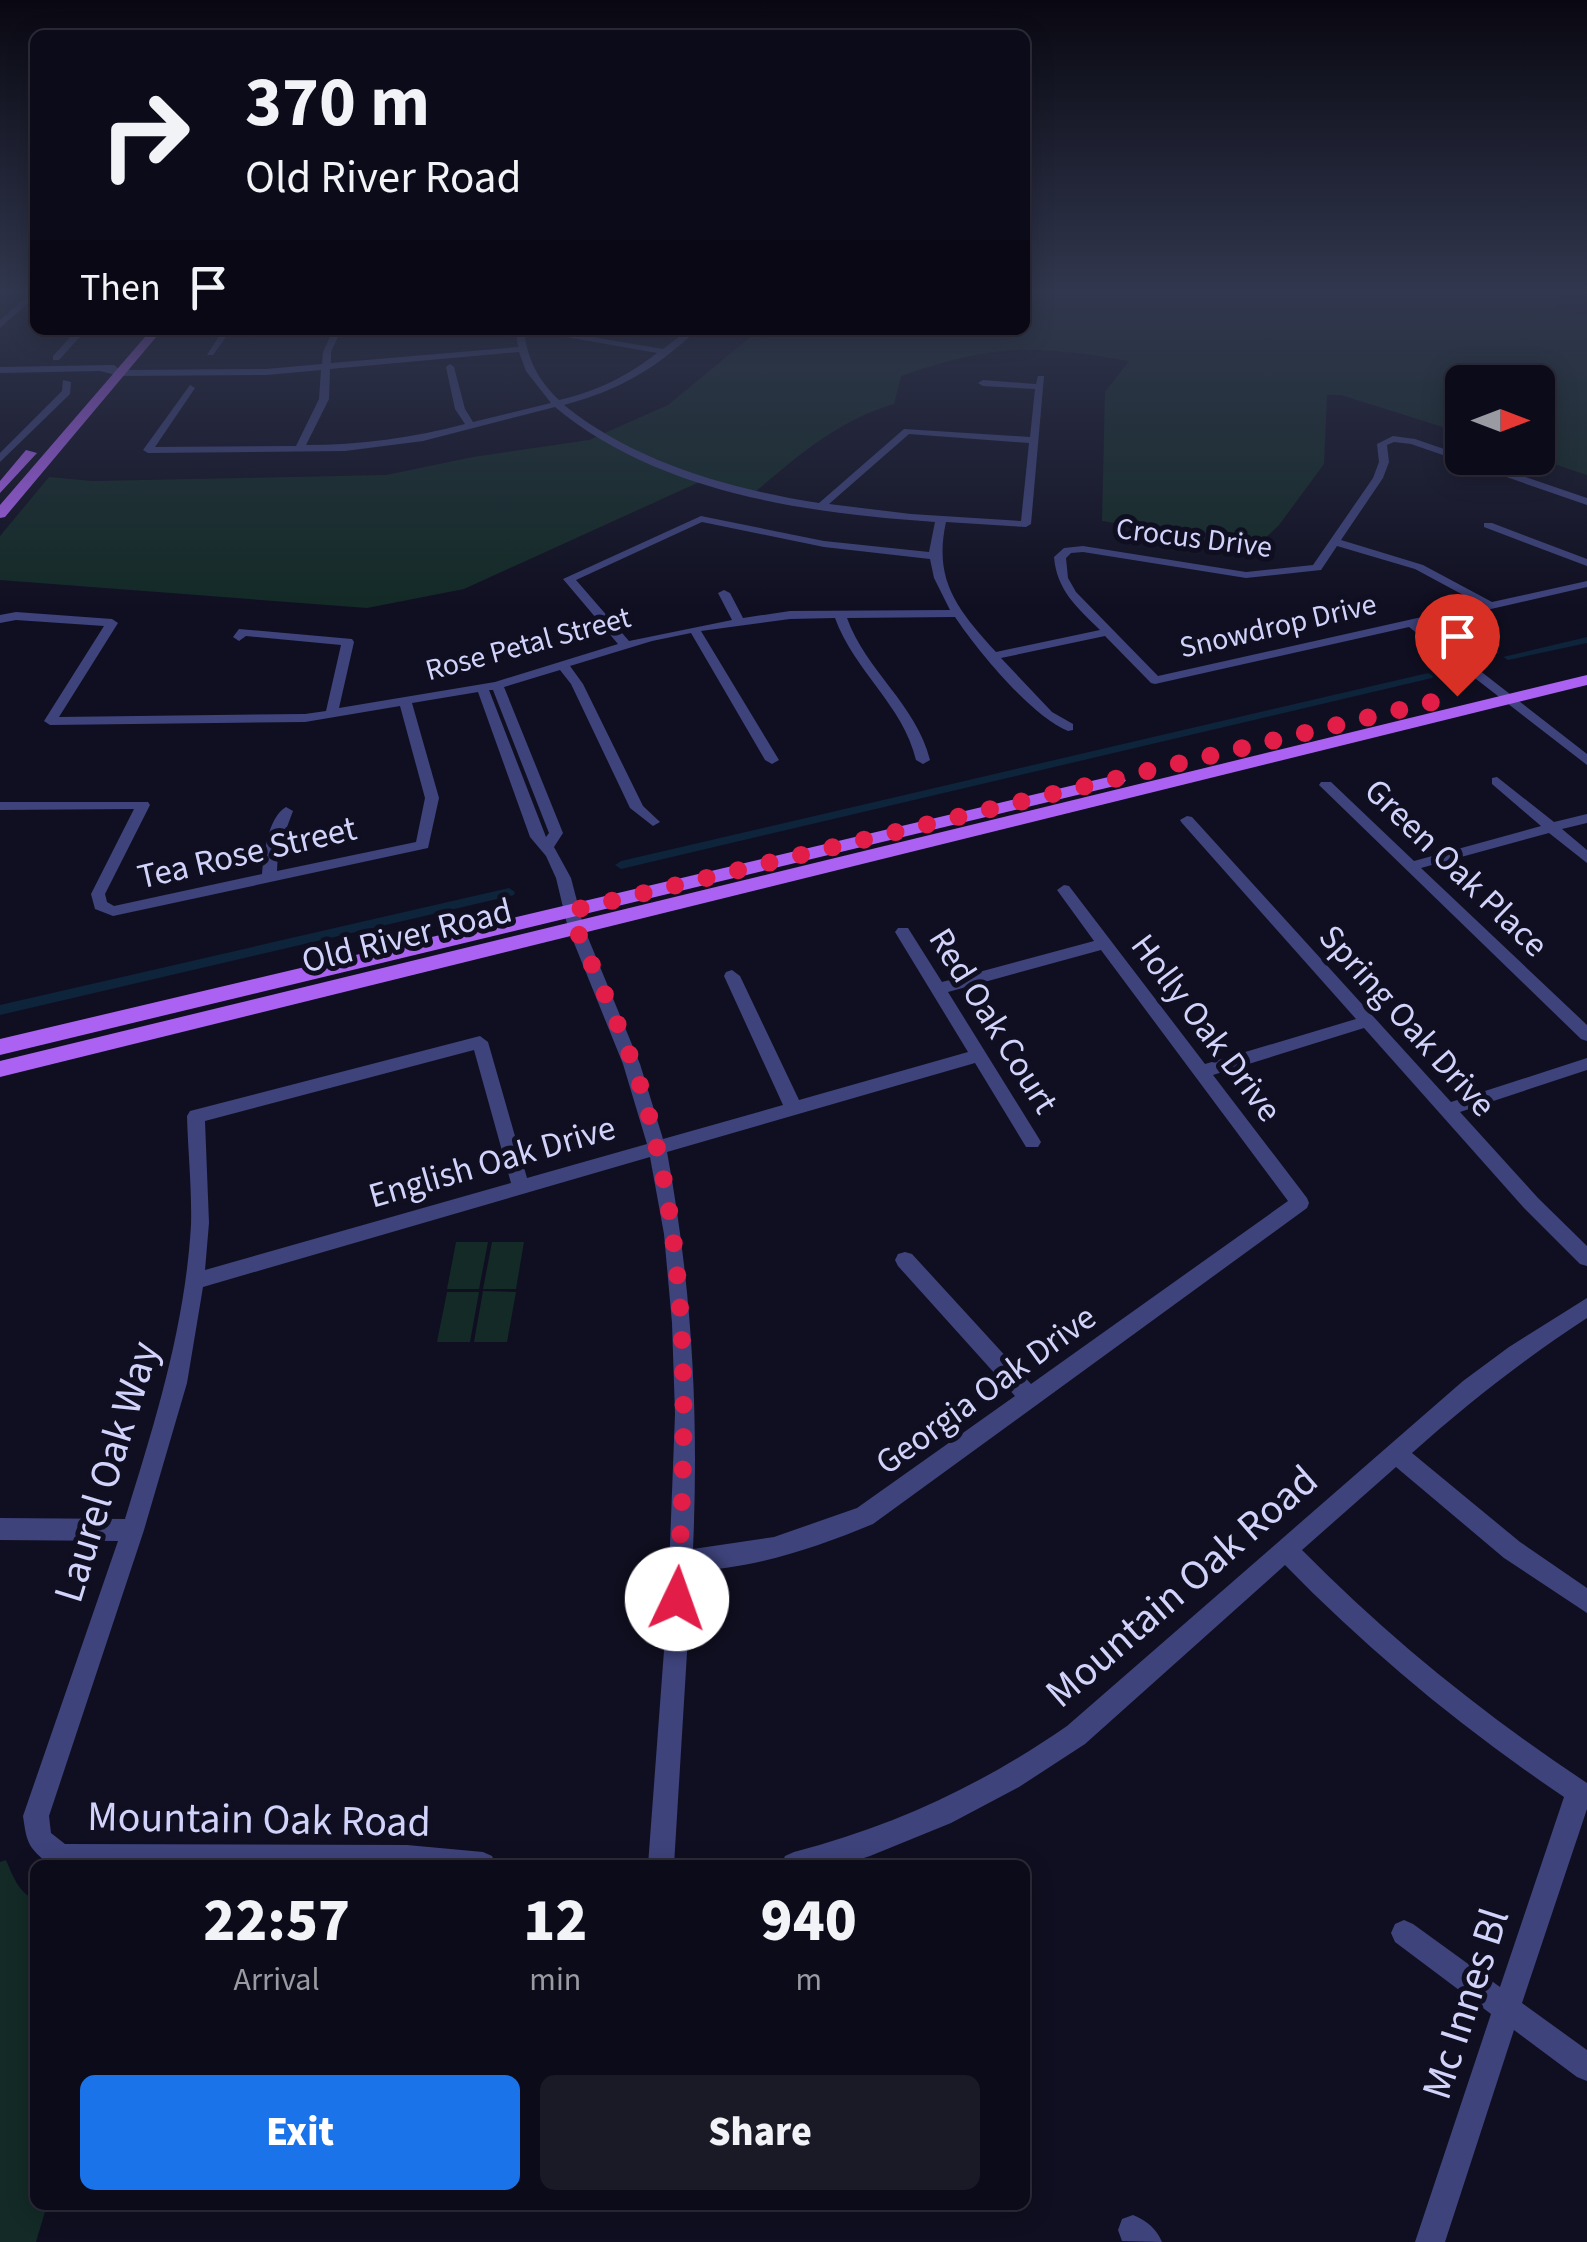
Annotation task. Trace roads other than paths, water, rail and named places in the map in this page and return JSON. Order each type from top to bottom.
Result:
[{"type":"main road","points":[[52,430],[79,399]]},
{"type":"main road","points":[[0,514],[99,399]]},
{"type":"main road","points":[[0,489],[39,444]]},
{"type":"main road","name":"Old River Road","points":[[0,1069],[575,919],[1501,693],[1587,666]]},
{"type":"main road","name":"Old River Road","points":[[1501,693],[1587,680]]},
{"type":"main road","name":"Old River Road","points":[[0,1047],[575,919]]},
{"type":"street","points":[[0,459],[60,399]]},
{"type":"street","points":[[183,399],[148,450],[384,444],[576,399]]},
{"type":"street","points":[[300,448],[324,399]]},
{"type":"street","points":[[457,399],[471,426]]},
{"type":"street","points":[[553,399],[601,435],[668,466],[730,486],[822,506],[1026,524],[1038,399]]},
{"type":"street","points":[[822,506],[907,431],[1034,440]]},
{"type":"street","name":"Crocus Drive","points":[[1108,632],[1066,586],[1060,557],[1068,550],[1262,575],[1317,568],[1378,478],[1384,442],[1412,441],[1587,502]]},
{"type":"street","points":[[626,645],[569,579],[701,518],[824,544],[934,556]]},
{"type":"street","points":[[941,519],[934,556],[944,591],[958,613],[1047,715],[1068,727]]},
{"type":"street","points":[[1488,526],[1587,563]]},
{"type":"street","points":[[1335,542],[1419,567],[1490,605]]},
{"type":"street","points":[[1201,586],[1206,570]]},
{"type":"street","name":"Snowdrop Drive","points":[[1108,632],[1155,680],[1587,584]]},
{"type":"street","points":[[724,593],[738,622]]},
{"type":"street","name":"Rose Petal Street","points":[[0,619],[16,616],[112,623],[50,721],[280,720],[331,715],[489,686],[626,645],[738,622],[840,614],[958,613]]},
{"type":"street","points":[[840,614],[856,652],[921,740],[923,760]]},
{"type":"street","points":[[1410,622],[1587,761]]},
{"type":"street","points":[[694,629],[772,760]]},
{"type":"street","points":[[239,637],[243,632],[348,642],[331,715]]},
{"type":"street","points":[[996,656],[1108,632]]},
{"type":"street","points":[[563,665],[578,684],[637,808],[653,822]]},
{"type":"street","points":[[489,686],[537,838],[552,839],[575,919],[631,1058],[657,1148],[673,1232],[684,1354],[679,1560],[661,1860]]},
{"type":"street","name":"Tea Rose Street","points":[[0,806],[143,805],[98,892],[100,905],[124,911],[423,845],[432,798],[405,701]]},
{"type":"street","points":[[1496,781],[1587,858]]},
{"type":"street","name":"Green Oak Place","points":[[1326,784],[1587,1036]]},
{"type":"street","points":[[269,879],[271,851],[286,812]]},
{"type":"street","points":[[1411,866],[1587,818]]},
{"type":"street","name":"Spring Oak Drive","points":[[1187,820],[1447,1110],[1587,1258]]},
{"type":"street","name":"Holly Oak Drive","points":[[1064,890],[1300,1202]]},
{"type":"street","name":"Red Oak Court","points":[[903,932],[1032,1142]]},
{"type":"street","points":[[938,989],[1104,944]]},
{"type":"street","points":[[732,976],[794,1108]]},
{"type":"street","points":[[1201,1072],[1368,1021]]},
{"type":"street","name":"Laurel Oak Way","points":[[40,1840],[36,1816],[133,1530],[177,1383],[196,1281],[200,1181],[196,1116],[480,1042],[521,1187]]},
{"type":"street","name":"English Oak Drive","points":[[196,1281],[979,1055]]},
{"type":"street","points":[[1447,1110],[1587,1064]]},
{"type":"street","name":"Georgia Oak Drive","points":[[679,1560],[742,1556],[782,1548],[864,1516],[1300,1202]]},
{"type":"street","points":[[905,1260],[1030,1399]]},
{"type":"street","name":"Mountain Oak Road","points":[[811,1860],[910,1831],[970,1804],[1026,1771],[1076,1734],[1516,1352],[1587,1307]]},
{"type":"street","points":[[1396,1453],[1498,1540],[1587,1602]]},
{"type":"street","points":[[0,1530],[133,1530]]},
{"type":"street","points":[[1286,1550],[1360,1623],[1428,1682],[1582,1795]]},
{"type":"street","name":"Mc Innes Bl","points":[[1430,2242],[1582,1795]]},
{"type":"street","name":"Mountain Oak Road","points":[[40,1840],[60,1857],[429,1860]]},
{"type":"street","points":[[1404,1933],[1587,2066]]},
{"type":"waterway","points":[[1508,657],[1587,640]]},
{"type":"waterway","points":[[621,865],[1428,676]]},
{"type":"waterway","points":[[0,1010],[509,892]]}]
